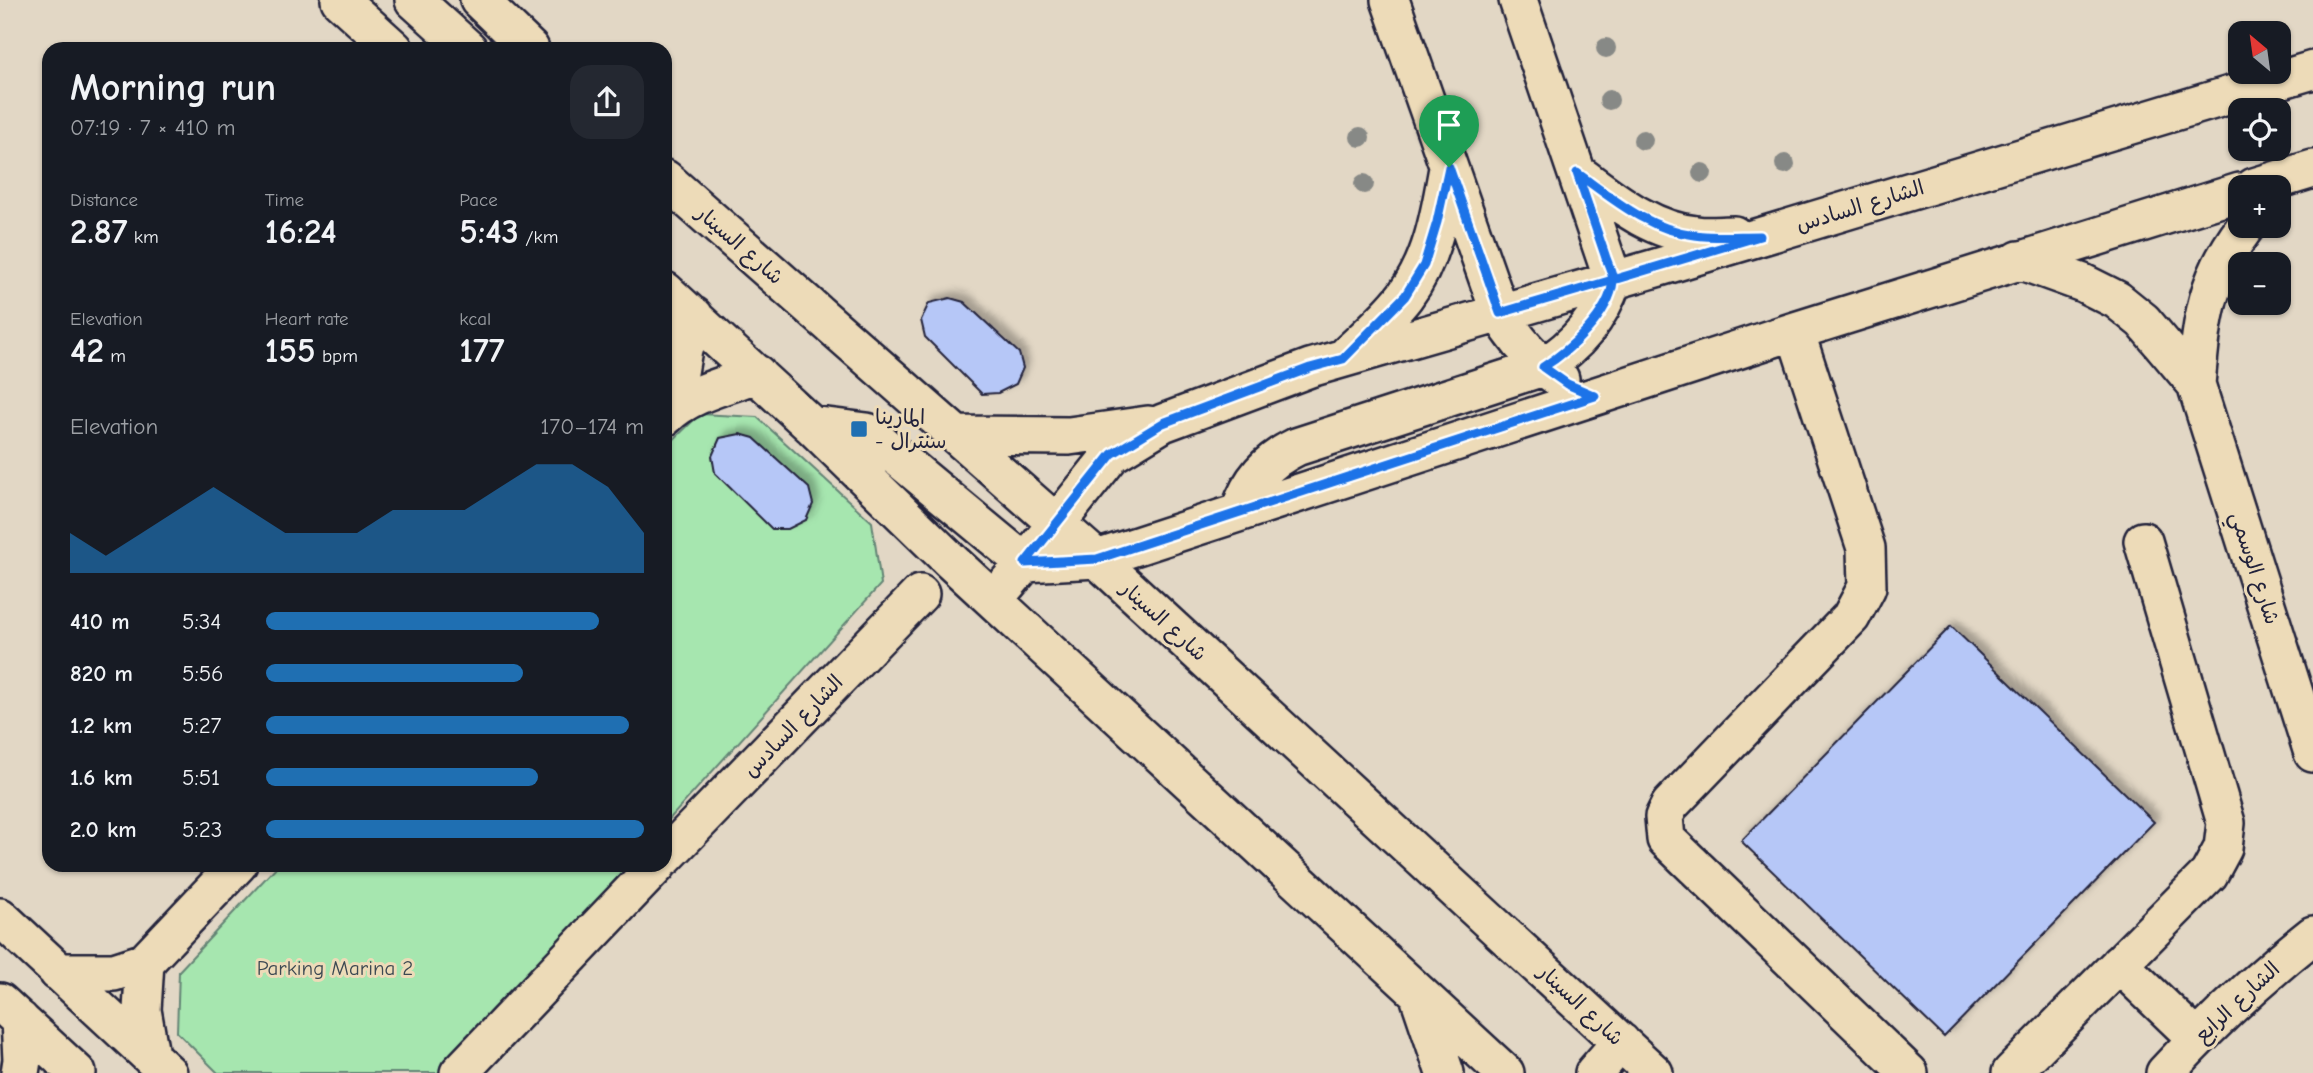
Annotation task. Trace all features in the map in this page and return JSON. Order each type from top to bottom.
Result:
[{"type":"street","points":[[340,0],[386,42]]},
{"type":"street","points":[[414,0],[460,42]]},
{"type":"street","points":[[479,0],[523,42]]},
{"type":"street","points":[[1390,0],[1500,313],[1511,333],[1543,367],[1567,384],[1595,396]]},
{"type":"street","points":[[1240,511],[1245,494],[1254,479],[1280,454],[1543,367],[1562,355],[1587,331],[1605,301],[1613,280],[1518,0]]},
{"type":"street","name":"الشارع السادس","points":[[994,599],[1112,454],[1163,423],[1310,368],[2313,71]]},
{"type":"street","points":[[1343,359],[1405,296],[1424,265],[1449,167]]},
{"type":"street","points":[[1577,173],[1625,208],[1657,226],[1694,235],[1760,236]]},
{"type":"street","name":"شارع السينار","points":[[672,185],[1097,559],[1654,1073]]},
{"type":"street","points":[[811,425],[867,432],[1025,563],[1097,559],[1795,331],[2228,196]]},
{"type":"street","name":"شارع الوسمي","points":[[2196,384],[2205,305],[2215,276],[2236,238]]},
{"type":"street","name":"شارع الوسمي","points":[[2019,260],[2082,283],[2117,300],[2143,321],[2196,384],[2313,753]]},
{"type":"street","points":[[672,296],[811,425],[909,522],[1505,1073]]},
{"type":"street","points":[[672,398],[683,349],[694,316]]},
{"type":"street","points":[[1795,331],[1866,548],[1867,587],[1851,617],[1670,805],[1664,817],[1666,839],[1909,1073]]},
{"type":"street","points":[[672,410],[709,391],[757,374]]},
{"type":"street","points":[[957,435],[1069,436],[1163,423]]},
{"type":"street","points":[[2011,1073],[2209,874],[2223,848],[2225,823],[2143,541]]},
{"type":"street","name":"الشارع السادس","points":[[672,850],[920,594]]},
{"type":"street","points":[[58,972],[114,972],[145,962],[230,872]]},
{"type":"street","points":[[459,1073],[650,872]]},
{"type":"street","points":[[0,918],[159,1064]]},
{"type":"street","name":"الشارع الرابع","points":[[2165,1073],[2273,967],[2313,935]]},
{"type":"street","points":[[145,962],[142,1010],[159,1064]]},
{"type":"street","points":[[2119,964],[2197,1039]]},
{"type":"street","points":[[1419,995],[1445,1073]]},
{"type":"street","points":[[10,1011],[22,1060],[20,1073]]},
{"type":"street","points":[[10,1011],[77,1073]]},
{"type":"street","points":[[1594,1073],[1621,1042]]},
{"type":"green space","points":[[700,414],[757,417],[872,522],[881,584],[672,816],[672,441]]},
{"type":"green space","name":"Parking Marina 2","points":[[271,872],[623,872],[442,1073],[218,1073],[177,1032],[179,971]]},
{"type":"building","points":[[950,298],[964,302],[1019,353],[1023,368],[1016,384],[998,393],[982,394],[925,337],[921,320],[929,303]]},
{"type":"building","points":[[740,434],[754,438],[809,488],[813,504],[806,520],[788,529],[772,529],[715,473],[712,456],[720,438]]},
{"type":"building","points":[[1951,626],[2154,822],[1944,1037],[1741,841]]},
{"type":"place","name":"المارينا - سنترال","points":[[859,429]]},
{"type":"route","points":[[1449,167],[1424,265],[1405,296],[1343,359],[1310,368],[1163,423],[1112,454],[1025,563],[1097,559],[1595,396],[1567,384],[1543,367],[1579,340],[1594,321],[1613,280],[1577,173],[1625,208],[1657,226],[1694,235],[1760,236],[1656,268],[1613,280],[1500,313],[1449,167]]}]
